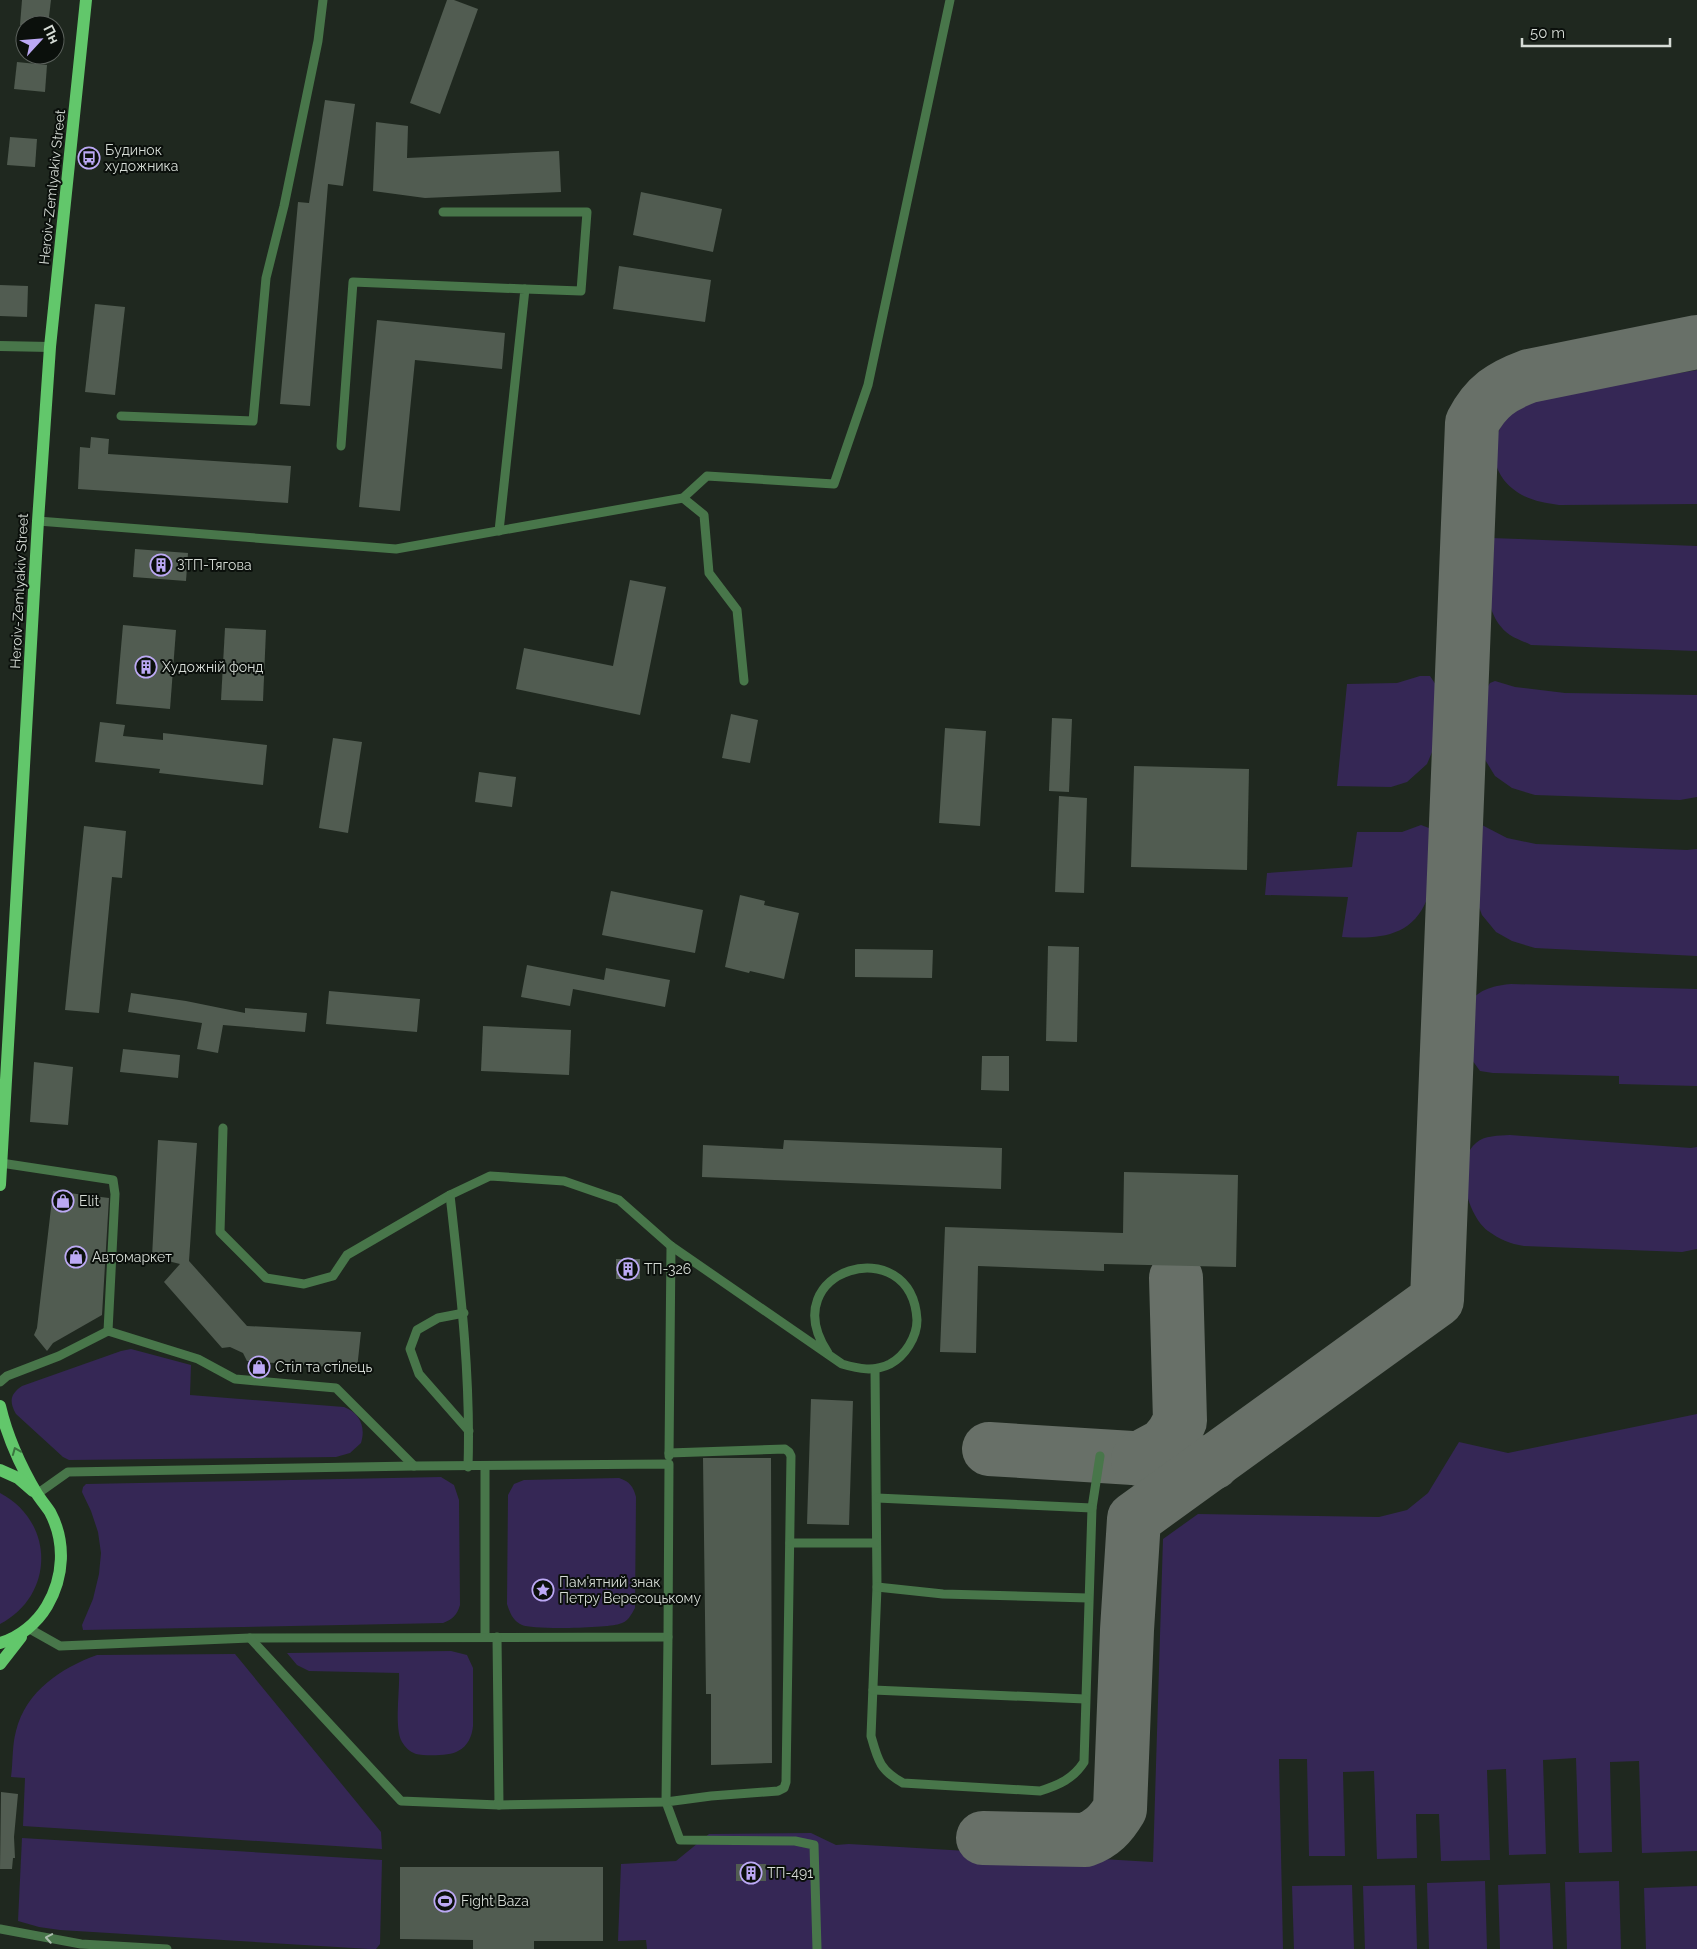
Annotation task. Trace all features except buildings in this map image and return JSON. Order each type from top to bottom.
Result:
[{"type":"main road","name":"Heroiv-Zemlyakiv Street","points":[[0,1185],[38,521],[50,347],[86,0]]},
{"type":"main road","points":[[0,1406],[18,1457],[37,1494],[50,1511],[58,1531],[62,1552],[60,1574],[43,1613],[28,1628],[0,1664]]},
{"type":"main road","points":[[0,1470],[18,1478],[37,1494]]},
{"type":"main road","points":[[0,1643],[6,1642],[28,1628]]},
{"type":"street","points":[[0,346],[50,347]]},
{"type":"lane","points":[[121,416],[253,421],[266,278],[284,206],[318,41],[323,0]]},
{"type":"lane","points":[[38,521],[396,549],[683,498],[708,476],[834,484],[868,385],[950,0]]},
{"type":"lane","points":[[341,446],[353,282],[581,291],[587,212],[443,212]]},
{"type":"lane","points":[[499,531],[525,290]]},
{"type":"lane","points":[[683,498],[704,516],[709,573],[737,610],[744,682]]},
{"type":"lane","points":[[223,1128],[220,1232],[266,1278],[304,1284],[334,1276],[347,1255],[450,1195],[490,1176],[564,1181],[619,1200],[671,1246],[842,1364],[858,1369],[875,1369],[891,1363],[904,1353],[913,1339],[917,1323],[916,1307],[909,1291],[898,1279],[884,1271],[868,1267],[851,1270],[835,1277],[824,1290],[816,1305],[815,1322],[819,1339],[828,1353]]},
{"type":"lane","points":[[2,1163],[114,1180],[115,1194],[108,1331]]},
{"type":"lane","points":[[450,1195],[464,1312],[470,1431],[468,1467]]},
{"type":"lane","points":[[671,1246],[666,1802],[680,1840],[795,1841],[814,1845],[817,1949]]},
{"type":"lane","points":[[464,1312],[438,1318],[417,1330],[410,1349],[420,1374],[470,1431]]},
{"type":"lane","points":[[0,1382],[7,1376],[59,1356],[108,1331],[198,1359],[235,1379],[336,1388],[414,1466]]},
{"type":"lane","points":[[875,1369],[877,1587],[871,1736],[878,1760],[889,1775],[903,1783],[1040,1791],[1060,1785],[1077,1773],[1084,1762],[1092,1508],[1100,1456]]},
{"type":"lane","points":[[250,1638],[401,1801],[499,1805],[666,1802],[711,1796],[778,1791],[784,1788],[786,1782],[791,1456],[785,1450],[669,1453]]},
{"type":"lane","points":[[37,1494],[68,1472],[669,1464]]},
{"type":"lane","points":[[485,1467],[485,1637]]},
{"type":"lane","points":[[877,1498],[1092,1508]]},
{"type":"lane","points":[[790,1543],[876,1543]]},
{"type":"lane","points":[[877,1587],[943,1594],[1088,1598]]},
{"type":"lane","points":[[28,1628],[60,1646],[250,1638],[668,1637]]},
{"type":"lane","points":[[497,1637],[499,1805]]},
{"type":"lane","points":[[873,1690],[1085,1699]]},
{"type":"lane","points":[[0,1929],[81,1944],[167,1949]]},
{"type":"shaded area","points":[[1697,370],[1697,504],[1559,505],[1540,502],[1526,497],[1510,487],[1502,477],[1494,454],[1495,442],[1499,430],[1506,419],[1521,406],[1536,398]]},
{"type":"shaded area","points":[[1491,538],[1697,546],[1697,651],[1531,645],[1510,635],[1500,626],[1490,603],[1488,578]]},
{"type":"shaded area","points":[[1420,676],[1430,676],[1436,685],[1435,745],[1427,764],[1407,782],[1391,787],[1337,786],[1347,684],[1397,683]]},
{"type":"shaded area","points":[[1495,681],[1515,687],[1565,693],[1697,695],[1697,797],[1680,800],[1535,795],[1512,788],[1495,776],[1484,758],[1479,745],[1481,698],[1490,683]]},
{"type":"shaded area","points":[[1480,824],[1507,838],[1536,844],[1697,849],[1697,956],[1535,948],[1512,941],[1496,932],[1482,915],[1476,899]]},
{"type":"shaded area","points":[[1421,825],[1429,828],[1427,899],[1412,922],[1403,929],[1380,936],[1342,937],[1348,897],[1265,895],[1267,873],[1352,867],[1357,832],[1402,832]]},
{"type":"shaded area","points":[[1511,984],[1697,989],[1697,1086],[1619,1084],[1619,1076],[1493,1073],[1480,1071],[1471,1059],[1466,1044],[1470,1004],[1482,991]]},
{"type":"shaded area","points":[[1510,1135],[1697,1147],[1697,1249],[1682,1252],[1524,1246],[1496,1236],[1488,1231],[1474,1213],[1465,1188],[1465,1163],[1469,1152],[1479,1140],[1492,1136]]},
{"type":"shaded area","points":[[131,1349],[191,1365],[190,1395],[344,1407],[354,1413],[360,1421],[363,1431],[361,1443],[350,1453],[336,1457],[69,1460],[63,1457],[16,1414],[12,1406],[12,1398],[15,1392],[22,1386]]},
{"type":"shaded area","points":[[1697,1414],[1697,1851],[1642,1853],[1639,1761],[1610,1762],[1612,1852],[1579,1853],[1576,1758],[1543,1760],[1546,1854],[1509,1855],[1506,1769],[1487,1770],[1490,1860],[1441,1861],[1439,1814],[1416,1814],[1417,1858],[1377,1859],[1374,1771],[1343,1772],[1345,1856],[1309,1856],[1307,1759],[1279,1759],[1283,1949],[647,1949],[646,1940],[618,1941],[621,1864],[676,1861],[709,1834],[811,1833],[836,1845],[849,1844],[1153,1862],[1163,1539],[1198,1514],[1379,1517],[1407,1510],[1428,1493],[1459,1442],[1508,1453]]},
{"type":"shaded area","points":[[441,1477],[454,1485],[459,1500],[460,1605],[454,1616],[443,1623],[83,1630],[82,1625],[93,1599],[99,1574],[101,1553],[98,1532],[82,1492],[86,1484]]},
{"type":"shaded area","points":[[619,1478],[630,1485],[636,1497],[635,1608],[631,1616],[622,1623],[601,1627],[540,1628],[522,1625],[516,1621],[509,1611],[507,1604],[508,1495],[514,1484],[524,1480]]},
{"type":"shaded area","points":[[0,1493],[18,1506],[31,1522],[39,1540],[41,1559],[39,1577],[31,1595],[18,1611],[0,1624]]},
{"type":"shaded area","points":[[451,1651],[467,1655],[473,1668],[473,1726],[469,1740],[461,1749],[455,1753],[444,1755],[420,1755],[408,1749],[402,1742],[398,1728],[399,1673],[309,1671],[297,1665],[287,1653]]},
{"type":"shaded area","points":[[235,1654],[381,1832],[382,1849],[23,1826],[25,1778],[11,1777],[16,1731],[28,1704],[58,1674],[97,1655]]},
{"type":"shaded area","points":[[22,1838],[382,1860],[380,1944],[376,1949],[370,1949],[60,1930],[18,1921]]},
{"type":"shaded area","points":[[1485,1881],[1487,1949],[1429,1949],[1427,1883]]},
{"type":"shaded area","points":[[1619,1881],[1621,1949],[1567,1949],[1565,1882]]},
{"type":"shaded area","points":[[1550,1883],[1553,1949],[1500,1949],[1498,1885]]},
{"type":"shaded area","points":[[1352,1885],[1354,1949],[1294,1949],[1292,1886]]},
{"type":"shaded area","points":[[1415,1885],[1417,1949],[1365,1949],[1363,1886]]},
{"type":"shaded area","points":[[1697,1886],[1697,1949],[1646,1949],[1644,1888]]},
{"type":"taxiway","points":[[983,1838],[1085,1840],[1106,1828],[1120,1809],[1127,1630],[1134,1519],[1437,1300],[1472,423],[1483,406],[1496,393],[1529,376],[1697,342]]},
{"type":"taxiway","points":[[1138,1459],[1164,1445],[1180,1421],[1176,1278]]},
{"type":"taxiway","points":[[989,1449],[1213,1463]]},
{"type":"place","name":"Будинок художника","points":[[89,158]]},
{"type":"place","name":"ЗТП-Тягова","points":[[161,565]]},
{"type":"place","name":"Художній фонд","points":[[146,667]]},
{"type":"place","name":"Elit","points":[[63,1201]]},
{"type":"place","name":"Автомаркет","points":[[76,1257]]},
{"type":"place","name":"ТП-326","points":[[628,1269]]},
{"type":"place","name":"Стіл та стілець","points":[[259,1367]]},
{"type":"place","name":"Пам'ятний знак Петру Вересоцькому","points":[[543,1590]]},
{"type":"place","name":"ТП-491","points":[[751,1873]]},
{"type":"place","name":"Fight Baza","points":[[445,1901]]}]
